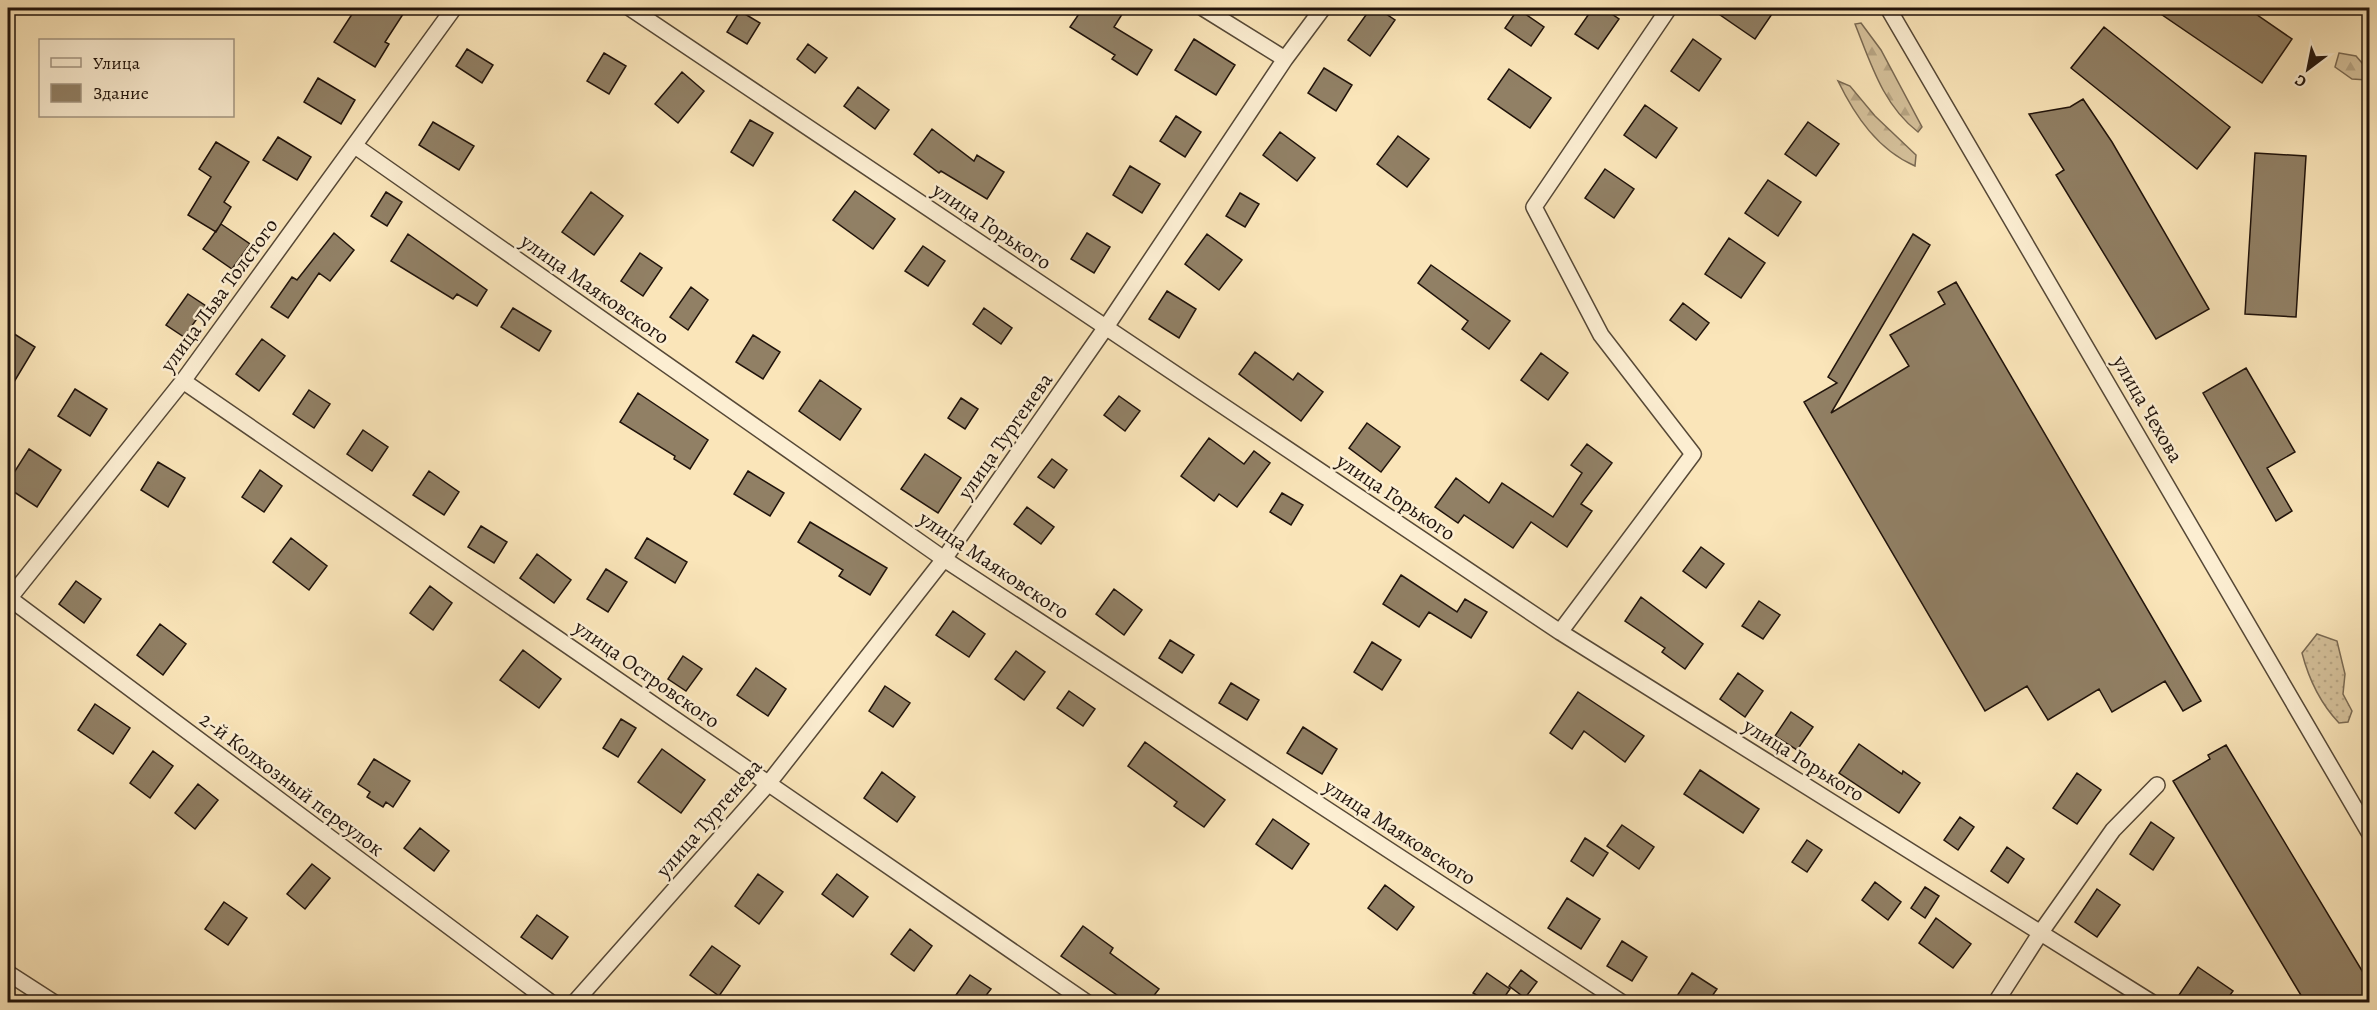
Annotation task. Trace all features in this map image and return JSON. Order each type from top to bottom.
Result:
[{"type":"street","name":"улица Льва Толстого","points":[[8,599],[183,381],[454,8]]},
{"type":"street","name":"улица Горького","points":[[630,8],[1560,632],[2151,1002]]},
{"type":"street","points":[[1203,8],[1285,59]]},
{"type":"street","name":"улица Тургенева","points":[[575,1002],[768,784],[944,559],[1106,327],[1285,59],[1323,8]]},
{"type":"street","points":[[1560,632],[1693,454],[1601,335],[1534,207],[1669,8]]},
{"type":"street","name":"улица Чехова","points":[[1888,8],[2370,834]]},
{"type":"street","name":"улица Маяковского","points":[[355,146],[944,559],[1621,1002]]},
{"type":"street","name":"улица Островского","points":[[183,381],[1086,1002]]},
{"type":"street","name":"2-й Колхозный переулок","points":[[8,599],[550,1002]]},
{"type":"street","points":[[1996,1002],[2041,932],[2113,830],[2157,784]]},
{"type":"street","points":[[8,973],[53,1002]]},
{"type":"green space","points":[[1861,23],[1881,50],[1922,127],[1918,132],[1896,109],[1879,83],[1855,24]]},
{"type":"green space","points":[[2339,53],[2356,56],[2368,70],[2367,80],[2352,79],[2335,67]]},
{"type":"green space","points":[[1838,81],[1850,86],[1875,116],[1916,155],[1915,166],[1890,151],[1869,131],[1852,107]]},
{"type":"green space","points":[[2317,634],[2337,641],[2345,674],[2343,694],[2352,711],[2348,722],[2339,723],[2332,715],[2316,691],[2308,673],[2302,653]]},
{"type":"building","points":[[356,8],[407,8],[385,42],[389,44],[375,67],[334,42]]},
{"type":"building","points":[[1083,8],[1126,8],[1114,27],[1152,50],[1137,75],[1112,59],[1115,55],[1070,27]]},
{"type":"building","points":[[1371,8],[1377,8],[1395,20],[1370,56],[1348,40]]},
{"type":"building","points":[[1593,8],[1603,8],[1619,19],[1598,49],[1575,34]]},
{"type":"building","points":[[1710,8],[1762,8],[1772,14],[1755,39]]},
{"type":"building","points":[[2152,8],[2247,8],[2292,39],[2262,83]]},
{"type":"building","points":[[1518,9],[1544,27],[1531,46],[1505,28]]},
{"type":"building","points":[[740,11],[760,23],[747,44],[727,32]]},
{"type":"building","points":[[2104,27],[2230,127],[2197,169],[2071,68]]},
{"type":"building","points":[[1194,39],[1235,65],[1216,95],[1175,70]]},
{"type":"building","points":[[1693,39],[1721,59],[1699,91],[1671,71]]},
{"type":"building","points":[[808,44],[827,58],[815,73],[797,59]]},
{"type":"building","points":[[467,49],[493,65],[482,83],[456,66]]},
{"type":"building","points":[[604,53],[626,66],[609,94],[587,81]]},
{"type":"building","points":[[1324,68],[1352,85],[1336,111],[1308,93]]},
{"type":"building","points":[[1509,69],[1551,98],[1530,128],[1488,99]]},
{"type":"building","points":[[682,72],[704,91],[678,123],[655,104]]},
{"type":"building","points":[[318,78],[355,100],[341,124],[304,102]]},
{"type":"building","points":[[858,87],[889,110],[875,129],[844,106]]},
{"type":"building","points":[[2083,99],[2112,142],[2209,309],[2156,339],[2056,175],[2064,170],[2029,114],[2070,107]]},
{"type":"building","points":[[1645,105],[1677,128],[1656,158],[1624,135]]},
{"type":"building","points":[[1176,116],[1201,132],[1185,157],[1160,141]]},
{"type":"building","points":[[750,120],[773,133],[753,166],[731,152]]},
{"type":"building","points":[[433,122],[474,146],[459,170],[419,145]]},
{"type":"building","points":[[1808,122],[1839,144],[1816,176],[1785,154]]},
{"type":"building","points":[[932,129],[974,161],[977,155],[1004,172],[987,199],[941,171],[939,173],[914,154]]},
{"type":"building","points":[[1280,132],[1315,158],[1297,181],[1263,155]]},
{"type":"building","points":[[1398,136],[1429,159],[1407,187],[1377,164]]},
{"type":"building","points":[[278,137],[311,157],[297,180],[263,160]]},
{"type":"building","points":[[216,142],[249,162],[224,202],[231,207],[216,232],[188,215],[211,177],[199,169]]},
{"type":"building","points":[[2255,153],[2306,156],[2296,317],[2245,314]]},
{"type":"building","points":[[1130,166],[1160,184],[1142,213],[1113,195]]},
{"type":"building","points":[[1605,169],[1634,189],[1614,218],[1585,198]]},
{"type":"building","points":[[1768,180],[1801,202],[1778,236],[1745,213]]},
{"type":"building","points":[[855,191],[895,219],[873,249],[833,220]]},
{"type":"building","points":[[386,192],[402,202],[387,226],[371,216]]},
{"type":"building","points":[[591,192],[623,216],[594,255],[562,232]]},
{"type":"building","points":[[1240,193],[1259,204],[1245,227],[1226,216]]},
{"type":"building","points":[[221,224],[250,244],[232,269],[203,249]]},
{"type":"building","points":[[334,233],[354,250],[330,281],[319,273],[288,318],[271,307],[292,277],[297,280]]},
{"type":"building","points":[[1087,233],[1110,247],[1094,273],[1071,259]]},
{"type":"building","points":[[408,234],[487,290],[477,306],[457,294],[453,299],[391,261]]},
{"type":"building","points":[[1207,234],[1242,260],[1219,290],[1185,264]]},
{"type":"building","points":[[1913,234],[1930,245],[1831,413],[1909,366],[1890,335],[1945,304],[1938,292],[1956,282],[2201,701],[2183,711],[2165,681],[2112,712],[2099,689],[2048,720],[2027,686],[1985,711],[1804,402],[1837,383],[1828,377]]},
{"type":"building","points":[[1729,238],[1765,263],[1741,298],[1705,274]]},
{"type":"building","points":[[923,246],[945,261],[928,286],[905,271]]},
{"type":"building","points":[[640,253],[662,268],[643,296],[621,281]]},
{"type":"building","points":[[1431,265],[1510,321],[1489,349],[1462,329],[1468,321],[1418,283]]},
{"type":"building","points":[[691,287],[708,300],[688,330],[670,317]]},
{"type":"building","points":[[1167,291],[1196,309],[1179,338],[1149,319]]},
{"type":"building","points":[[188,294],[206,306],[184,337],[166,325]]},
{"type":"building","points":[[1683,303],[1709,323],[1696,340],[1670,320]]},
{"type":"building","points":[[513,308],[551,331],[539,351],[501,327]]},
{"type":"building","points":[[984,308],[1012,328],[1001,344],[973,324]]},
{"type":"building","points":[[8,330],[35,347],[8,392]]},
{"type":"building","points":[[753,335],[780,352],[763,379],[736,362]]},
{"type":"building","points":[[262,339],[285,356],[259,391],[236,374]]},
{"type":"building","points":[[1255,352],[1293,380],[1298,373],[1323,392],[1301,421],[1239,374]]},
{"type":"building","points":[[1541,353],[1568,373],[1548,400],[1521,380]]},
{"type":"building","points":[[2246,368],[2295,452],[2267,468],[2292,511],[2276,521],[2203,393]]},
{"type":"building","points":[[820,380],[861,409],[840,440],[799,411]]},
{"type":"building","points":[[75,389],[107,409],[90,436],[58,416]]},
{"type":"building","points":[[309,390],[330,404],[314,428],[293,414]]},
{"type":"building","points":[[638,393],[708,440],[690,469],[674,459],[675,456],[620,422]]},
{"type":"building","points":[[1119,396],[1140,411],[1125,431],[1104,415]]},
{"type":"building","points":[[961,398],[978,409],[965,429],[948,418]]},
{"type":"building","points":[[1367,423],[1400,447],[1381,472],[1349,448]]},
{"type":"building","points":[[363,430],[388,447],[372,471],[347,454]]},
{"type":"building","points":[[1209,438],[1244,464],[1254,451],[1270,463],[1237,507],[1219,494],[1214,501],[1181,476]]},
{"type":"building","points":[[1587,444],[1612,463],[1581,504],[1592,511],[1567,547],[1531,522],[1513,548],[1464,515],[1458,523],[1435,507],[1456,478],[1489,503],[1502,483],[1553,517],[1582,473],[1571,465]]},
{"type":"building","points":[[29,449],[61,470],[37,507],[8,488],[8,482]]},
{"type":"building","points":[[925,454],[961,478],[938,513],[901,489]]},
{"type":"building","points":[[1052,459],[1067,470],[1054,488],[1038,477]]},
{"type":"building","points":[[158,462],[185,478],[168,507],[141,490]]},
{"type":"building","points":[[260,470],[282,486],[264,512],[242,497]]},
{"type":"building","points":[[429,471],[459,492],[444,515],[413,495]]},
{"type":"building","points":[[748,471],[784,493],[770,516],[734,494]]},
{"type":"building","points":[[1282,493],[1303,505],[1291,525],[1270,512]]},
{"type":"building","points":[[1027,507],[1054,527],[1041,544],[1014,524]]},
{"type":"building","points":[[810,522],[887,568],[870,595],[839,576],[843,570],[798,542]]},
{"type":"building","points":[[481,526],[507,542],[494,563],[468,547]]},
{"type":"building","points":[[291,538],[327,566],[309,590],[273,562]]},
{"type":"building","points":[[647,538],[687,562],[675,583],[635,558]]},
{"type":"building","points":[[1701,547],[1724,564],[1706,588],[1683,571]]},
{"type":"building","points":[[537,554],[571,580],[554,603],[520,578]]},
{"type":"building","points":[[606,569],[627,582],[608,612],[587,599]]},
{"type":"building","points":[[1401,575],[1457,612],[1465,599],[1487,612],[1471,638],[1429,612],[1419,627],[1383,604]]},
{"type":"building","points":[[76,581],[101,599],[84,623],[59,604]]},
{"type":"building","points":[[430,586],[452,603],[433,630],[410,613]]},
{"type":"building","points":[[1114,589],[1142,610],[1124,635],[1096,614]]},
{"type":"building","points":[[1641,597],[1703,644],[1685,669],[1662,652],[1665,648],[1625,621]]},
{"type":"building","points":[[1759,601],[1780,615],[1763,639],[1742,626]]},
{"type":"building","points":[[953,611],[985,634],[969,657],[936,635]]},
{"type":"building","points":[[160,624],[186,644],[163,675],[137,655]]},
{"type":"building","points":[[1170,640],[1194,655],[1182,673],[1159,658]]},
{"type":"building","points":[[1372,642],[1401,660],[1382,690],[1354,672]]},
{"type":"building","points":[[523,650],[561,679],[539,708],[500,680]]},
{"type":"building","points":[[1016,651],[1045,672],[1024,700],[995,679]]},
{"type":"building","points":[[683,656],[702,669],[686,691],[668,679]]},
{"type":"building","points":[[756,668],[786,689],[768,716],[737,695]]},
{"type":"building","points":[[1738,673],[1763,691],[1745,717],[1720,699]]},
{"type":"building","points":[[1231,683],[1259,700],[1247,720],[1219,703]]},
{"type":"building","points":[[885,686],[910,703],[893,727],[869,711]]},
{"type":"building","points":[[1069,691],[1095,709],[1083,726],[1057,708]]},
{"type":"building","points":[[1578,692],[1644,736],[1625,762],[1584,731],[1572,749],[1550,733]]},
{"type":"building","points":[[95,704],[130,728],[113,754],[78,730]]},
{"type":"building","points":[[1791,712],[1813,727],[1797,750],[1775,736]]},
{"type":"building","points":[[621,719],[636,728],[618,757],[603,748]]},
{"type":"building","points":[[1303,727],[1337,749],[1322,774],[1287,753]]},
{"type":"building","points":[[1145,742],[1225,800],[1204,827],[1174,806],[1177,802],[1128,766]]},
{"type":"building","points":[[1859,744],[1902,774],[1903,771],[1920,783],[1899,813],[1839,773]]},
{"type":"building","points":[[2226,745],[2370,984],[2370,1002],[2305,1002],[2173,781],[2210,759],[2208,755]]},
{"type":"building","points":[[662,749],[705,780],[681,813],[638,782]]},
{"type":"building","points":[[153,751],[173,766],[150,798],[130,783]]},
{"type":"building","points":[[374,759],[410,781],[393,807],[386,802],[383,807],[367,797],[370,792],[358,784]]},
{"type":"building","points":[[1700,770],[1759,809],[1743,833],[1684,794]]},
{"type":"building","points":[[882,772],[915,797],[897,822],[864,798]]},
{"type":"building","points":[[2077,773],[2101,790],[2077,824],[2053,808]]},
{"type":"building","points":[[198,784],[218,800],[195,829],[175,813]]},
{"type":"building","points":[[1960,817],[1974,827],[1958,850],[1944,840]]},
{"type":"building","points":[[1273,819],[1309,844],[1292,869],[1256,844]]},
{"type":"building","points":[[2151,822],[2174,838],[2153,870],[2130,854]]},
{"type":"building","points":[[1622,825],[1654,847],[1639,869],[1607,846]]},
{"type":"building","points":[[420,828],[449,851],[434,871],[404,848]]},
{"type":"building","points":[[1585,838],[1608,853],[1593,876],[1571,861]]},
{"type":"building","points":[[1807,840],[1822,850],[1807,872],[1792,862]]},
{"type":"building","points":[[2007,847],[2024,859],[2008,883],[1991,871]]},
{"type":"building","points":[[312,864],[330,878],[305,909],[287,894]]},
{"type":"building","points":[[758,874],[783,892],[759,924],[735,906]]},
{"type":"building","points":[[837,874],[868,897],[853,917],[822,894]]},
{"type":"building","points":[[1875,882],[1901,902],[1888,920],[1862,900]]},
{"type":"building","points":[[1385,885],[1414,907],[1397,930],[1368,908]]},
{"type":"building","points":[[1925,887],[1939,896],[1925,918],[1911,908]]},
{"type":"building","points":[[2097,889],[2120,905],[2097,937],[2075,922]]},
{"type":"building","points":[[1567,898],[1600,919],[1581,949],[1548,928]]},
{"type":"building","points":[[224,902],[247,918],[228,945],[205,929]]},
{"type":"building","points":[[537,915],[568,937],[552,959],[521,937]]},
{"type":"building","points":[[1936,918],[1971,944],[1953,968],[1919,943]]},
{"type":"building","points":[[1083,926],[1113,948],[1110,953],[1159,989],[1149,1002],[1127,1002],[1061,956]]},
{"type":"building","points":[[910,929],[932,946],[914,971],[891,954]]},
{"type":"building","points":[[1622,941],[1647,957],[1632,981],[1607,966]]},
{"type":"building","points":[[712,946],[740,966],[719,996],[690,975]]},
{"type":"building","points":[[2198,967],[2233,991],[2225,1002],[2190,1002],[2179,995]]},
{"type":"building","points":[[1521,970],[1537,982],[1525,998],[1509,986]]},
{"type":"building","points":[[1487,973],[1510,989],[1501,1002],[1488,1002],[1473,993]]},
{"type":"building","points":[[1692,973],[1717,989],[1708,1002],[1673,1002]]},
{"type":"building","points":[[970,975],[991,989],[981,1002],[951,1002]]}]
